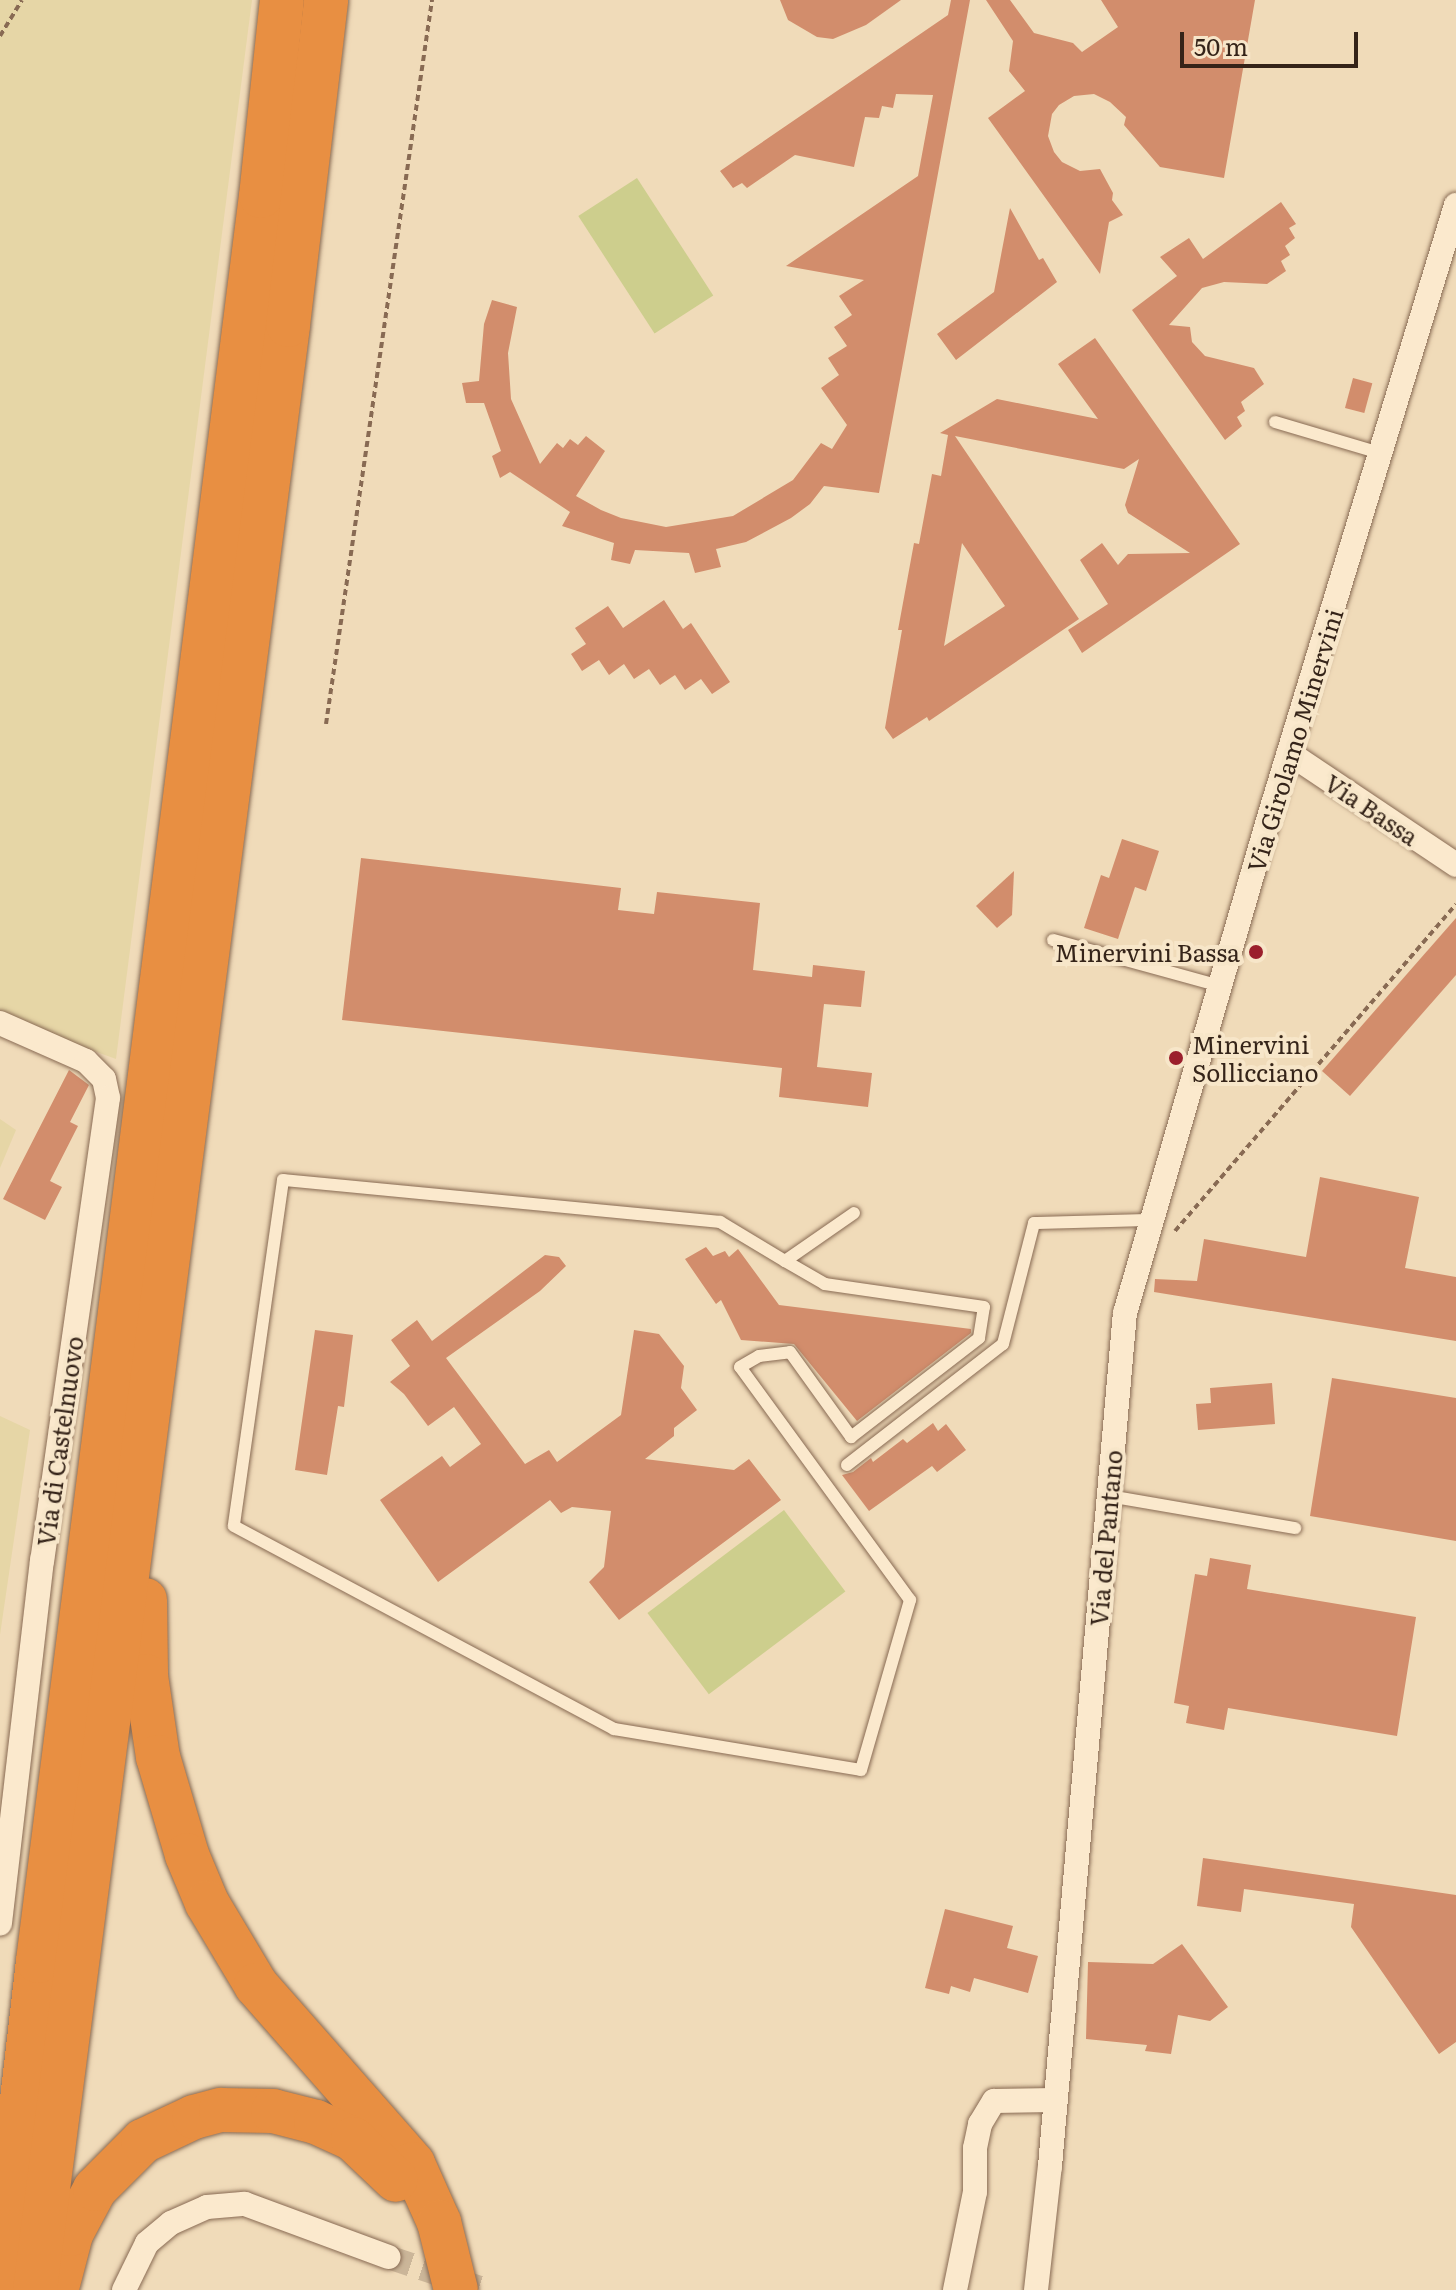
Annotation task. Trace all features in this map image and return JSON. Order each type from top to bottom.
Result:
[{"type":"highway","points":[[0,2290],[38,1961],[261,196],[282,0]]},
{"type":"highway","points":[[35,2290],[284,355],[326,0]]},
{"type":"highway","points":[[150,1381],[146,1676],[158,1757],[187,1855],[207,1903],[256,1985],[413,2164],[439,2222],[456,2290]]},
{"type":"highway","points":[[0,2151],[38,1961]]},
{"type":"highway","points":[[56,2290],[71,2234],[95,2189],[143,2141],[194,2117],[221,2110],[273,2111],[316,2122],[353,2139],[389,2169],[418,2211],[443,2290]]},
{"type":"street","name":"Via Girolamo Minervini","points":[[1137,1275],[1150,1220],[1289,753],[1383,454],[1456,205]]},
{"type":"street","name":"Via Bassa","points":[[1289,753],[1456,865]]},
{"type":"street","name":"Via di Castelnuovo","points":[[0,1023],[86,1061],[104,1079],[108,1098],[42,1560],[0,1924]]},
{"type":"street","name":"Via del Pantano","points":[[1036,2290],[1045,2223],[1125,1313],[1137,1275]]},
{"type":"street","points":[[955,2290],[975,2192],[980,2124],[994,2101],[1054,2100]]},
{"type":"street","points":[[124,2290],[147,2243],[171,2223],[207,2207],[245,2204],[388,2257]]},
{"type":"lane","points":[[1275,422],[1383,454]]},
{"type":"lane","points":[[1053,940],[1220,986]]},
{"type":"lane","points":[[283,1180],[720,1222],[785,1261],[825,1284],[984,1307],[979,1338],[851,1437],[790,1352],[759,1356],[740,1367],[910,1600],[861,1770],[614,1729],[234,1526],[283,1180]]},
{"type":"lane","points":[[785,1261],[854,1213]]},
{"type":"lane","points":[[847,1465],[1003,1344],[1034,1223],[1150,1220]]},
{"type":"lane","points":[[1109,1496],[1295,1528]]},
{"type":"path","points":[[0,36],[22,0]]},
{"type":"path","points":[[326,724],[432,0]]},
{"type":"path","points":[[1167,1239],[1456,904]]},
{"type":"shaded area","points":[[0,0],[252,0],[116,1059],[0,1017]]},
{"type":"shaded area","points":[[0,1119],[16,1130],[0,1168]]},
{"type":"shaded area","points":[[0,1416],[30,1430],[0,1635]]},
{"type":"green space","points":[[637,178],[713,295],[655,334],[578,216]]},
{"type":"green space","points":[[784,1510],[845,1591],[709,1694],[647,1613]]},
{"type":"building","points":[[780,0],[901,0],[866,25],[833,39],[817,37],[788,20]]},
{"type":"building","points":[[951,0],[970,0],[879,493],[824,486],[810,504],[791,518],[746,542],[716,549],[721,567],[695,573],[689,553],[635,550],[630,564],[611,560],[614,543],[562,526],[570,512],[510,472],[500,478],[492,456],[501,451],[484,403],[466,403],[462,383],[479,381],[484,324],[492,300],[517,307],[508,353],[511,399],[540,464],[557,443],[563,448],[570,439],[578,445],[586,436],[605,451],[576,496],[601,510],[621,518],[666,527],[733,516],[793,480],[821,443],[832,449],[847,425],[821,388],[839,375],[828,358],[847,346],[834,327],[852,315],[839,296],[864,280],[786,266],[918,176],[933,95],[896,94],[893,108],[882,106],[879,118],[865,117],[854,167],[795,155],[747,188],[742,183],[733,188],[720,171],[948,15]]},
{"type":"building","points":[[986,0],[1010,0],[1034,33],[1073,43],[1082,52],[1118,27],[1101,0],[1255,0],[1224,178],[1160,167],[1124,125],[1126,117],[1110,102],[1094,94],[1074,96],[1059,105],[1052,114],[1048,136],[1054,152],[1062,162],[1080,171],[1100,169],[1113,193],[1112,200],[1123,215],[1109,222],[1100,274],[988,118],[1025,91],[1009,71],[1013,41]]},
{"type":"building","points":[[1281,202],[1296,224],[1289,228],[1295,238],[1285,246],[1290,255],[1281,261],[1286,271],[1267,284],[1224,282],[1202,288],[1169,325],[1190,327],[1192,342],[1205,356],[1254,368],[1264,384],[1241,402],[1245,411],[1237,417],[1242,426],[1225,440],[1132,310],[1177,276],[1160,257],[1189,238],[1203,259]]},
{"type":"building","points":[[1010,208],[1039,260],[1043,258],[1057,282],[956,360],[937,334],[994,292]]},
{"type":"building","points":[[1095,338],[1240,544],[1082,653],[1068,630],[1108,604],[1080,560],[1102,543],[1118,565],[1128,554],[1190,553],[1128,513],[1125,505],[1139,459],[1124,469],[955,436],[1079,619],[929,721],[927,717],[893,739],[885,728],[902,630],[898,630],[914,543],[919,544],[932,474],[941,476],[948,435],[940,433],[997,399],[1098,419],[1058,364]],"holes":[[[962,543],[1005,606],[944,646]]]},
{"type":"building","points":[[1353,378],[1372,383],[1364,413],[1345,408]]},
{"type":"building","points":[[664,600],[683,629],[691,623],[730,682],[712,694],[701,679],[685,690],[675,675],[660,685],[649,669],[634,679],[624,664],[609,675],[599,660],[582,671],[571,654],[586,644],[575,628],[608,606],[623,628]]},
{"type":"building","points":[[1122,839],[1159,851],[1146,891],[1135,887],[1118,939],[1084,928],[1101,875],[1109,878]]},
{"type":"building","points":[[361,858],[621,888],[618,910],[654,914],[657,892],[760,903],[753,970],[812,977],[813,965],[865,971],[861,1007],[824,1004],[817,1067],[872,1073],[868,1107],[779,1097],[782,1068],[342,1020]]},
{"type":"building","points":[[1014,871],[1012,915],[997,928],[976,906]]},
{"type":"building","points":[[1456,918],[1456,975],[1350,1096],[1322,1071]]},
{"type":"building","points":[[69,1070],[89,1085],[70,1122],[78,1126],[50,1181],[62,1187],[45,1220],[3,1199]]},
{"type":"building","points":[[1320,1177],[1419,1197],[1405,1268],[1456,1277],[1456,1341],[1154,1292],[1155,1279],[1197,1281],[1204,1239],[1306,1257]]},
{"type":"building","points":[[706,1247],[713,1256],[725,1251],[729,1257],[738,1249],[779,1305],[971,1329],[971,1333],[857,1421],[794,1344],[741,1340],[721,1300],[716,1304],[685,1259]]},
{"type":"building","points":[[545,1255],[559,1257],[566,1266],[540,1291],[446,1358],[525,1464],[549,1450],[557,1462],[621,1415],[634,1330],[659,1334],[684,1366],[681,1388],[697,1410],[674,1428],[674,1436],[645,1459],[734,1470],[749,1459],[781,1500],[619,1620],[589,1582],[604,1567],[611,1511],[572,1507],[561,1513],[550,1500],[438,1582],[380,1500],[442,1456],[450,1467],[481,1444],[454,1407],[428,1426],[404,1394],[390,1382],[410,1366],[391,1340],[417,1320],[432,1341]]},
{"type":"building","points":[[315,1330],[353,1335],[344,1407],[338,1406],[327,1475],[295,1470]]},
{"type":"building","points":[[1332,1378],[1456,1398],[1456,1541],[1310,1516]]},
{"type":"building","points":[[1272,1383],[1275,1424],[1198,1430],[1196,1404],[1211,1403],[1210,1388]]},
{"type":"building","points":[[933,1423],[938,1431],[946,1424],[966,1450],[937,1472],[932,1466],[869,1511],[842,1475],[853,1472],[871,1458],[873,1462],[903,1439],[907,1443]]},
{"type":"building","points":[[1210,1558],[1251,1565],[1247,1589],[1416,1617],[1397,1736],[1228,1708],[1224,1730],[1186,1723],[1189,1706],[1174,1703],[1195,1574],[1207,1576]]},
{"type":"building","points":[[1203,1858],[1456,1895],[1456,2042],[1439,2054],[1351,1927],[1354,1904],[1244,1889],[1241,1912],[1197,1906]]},
{"type":"building","points":[[945,1909],[1013,1926],[1007,1948],[1038,1956],[1028,1993],[974,1978],[970,1992],[951,1986],[949,1994],[925,1988]]},
{"type":"building","points":[[1182,1944],[1228,2007],[1210,2021],[1178,2015],[1171,2054],[1145,2051],[1147,2045],[1086,2039],[1088,1962],[1153,1964]]},
{"type":"tunnel","points":[[388,2257],[486,2290]]},
{"type":"place","name":"Minervini Bassa","points":[[1256,952]]},
{"type":"place","name":"Minervini Sollicciano","points":[[1176,1058]]}]
